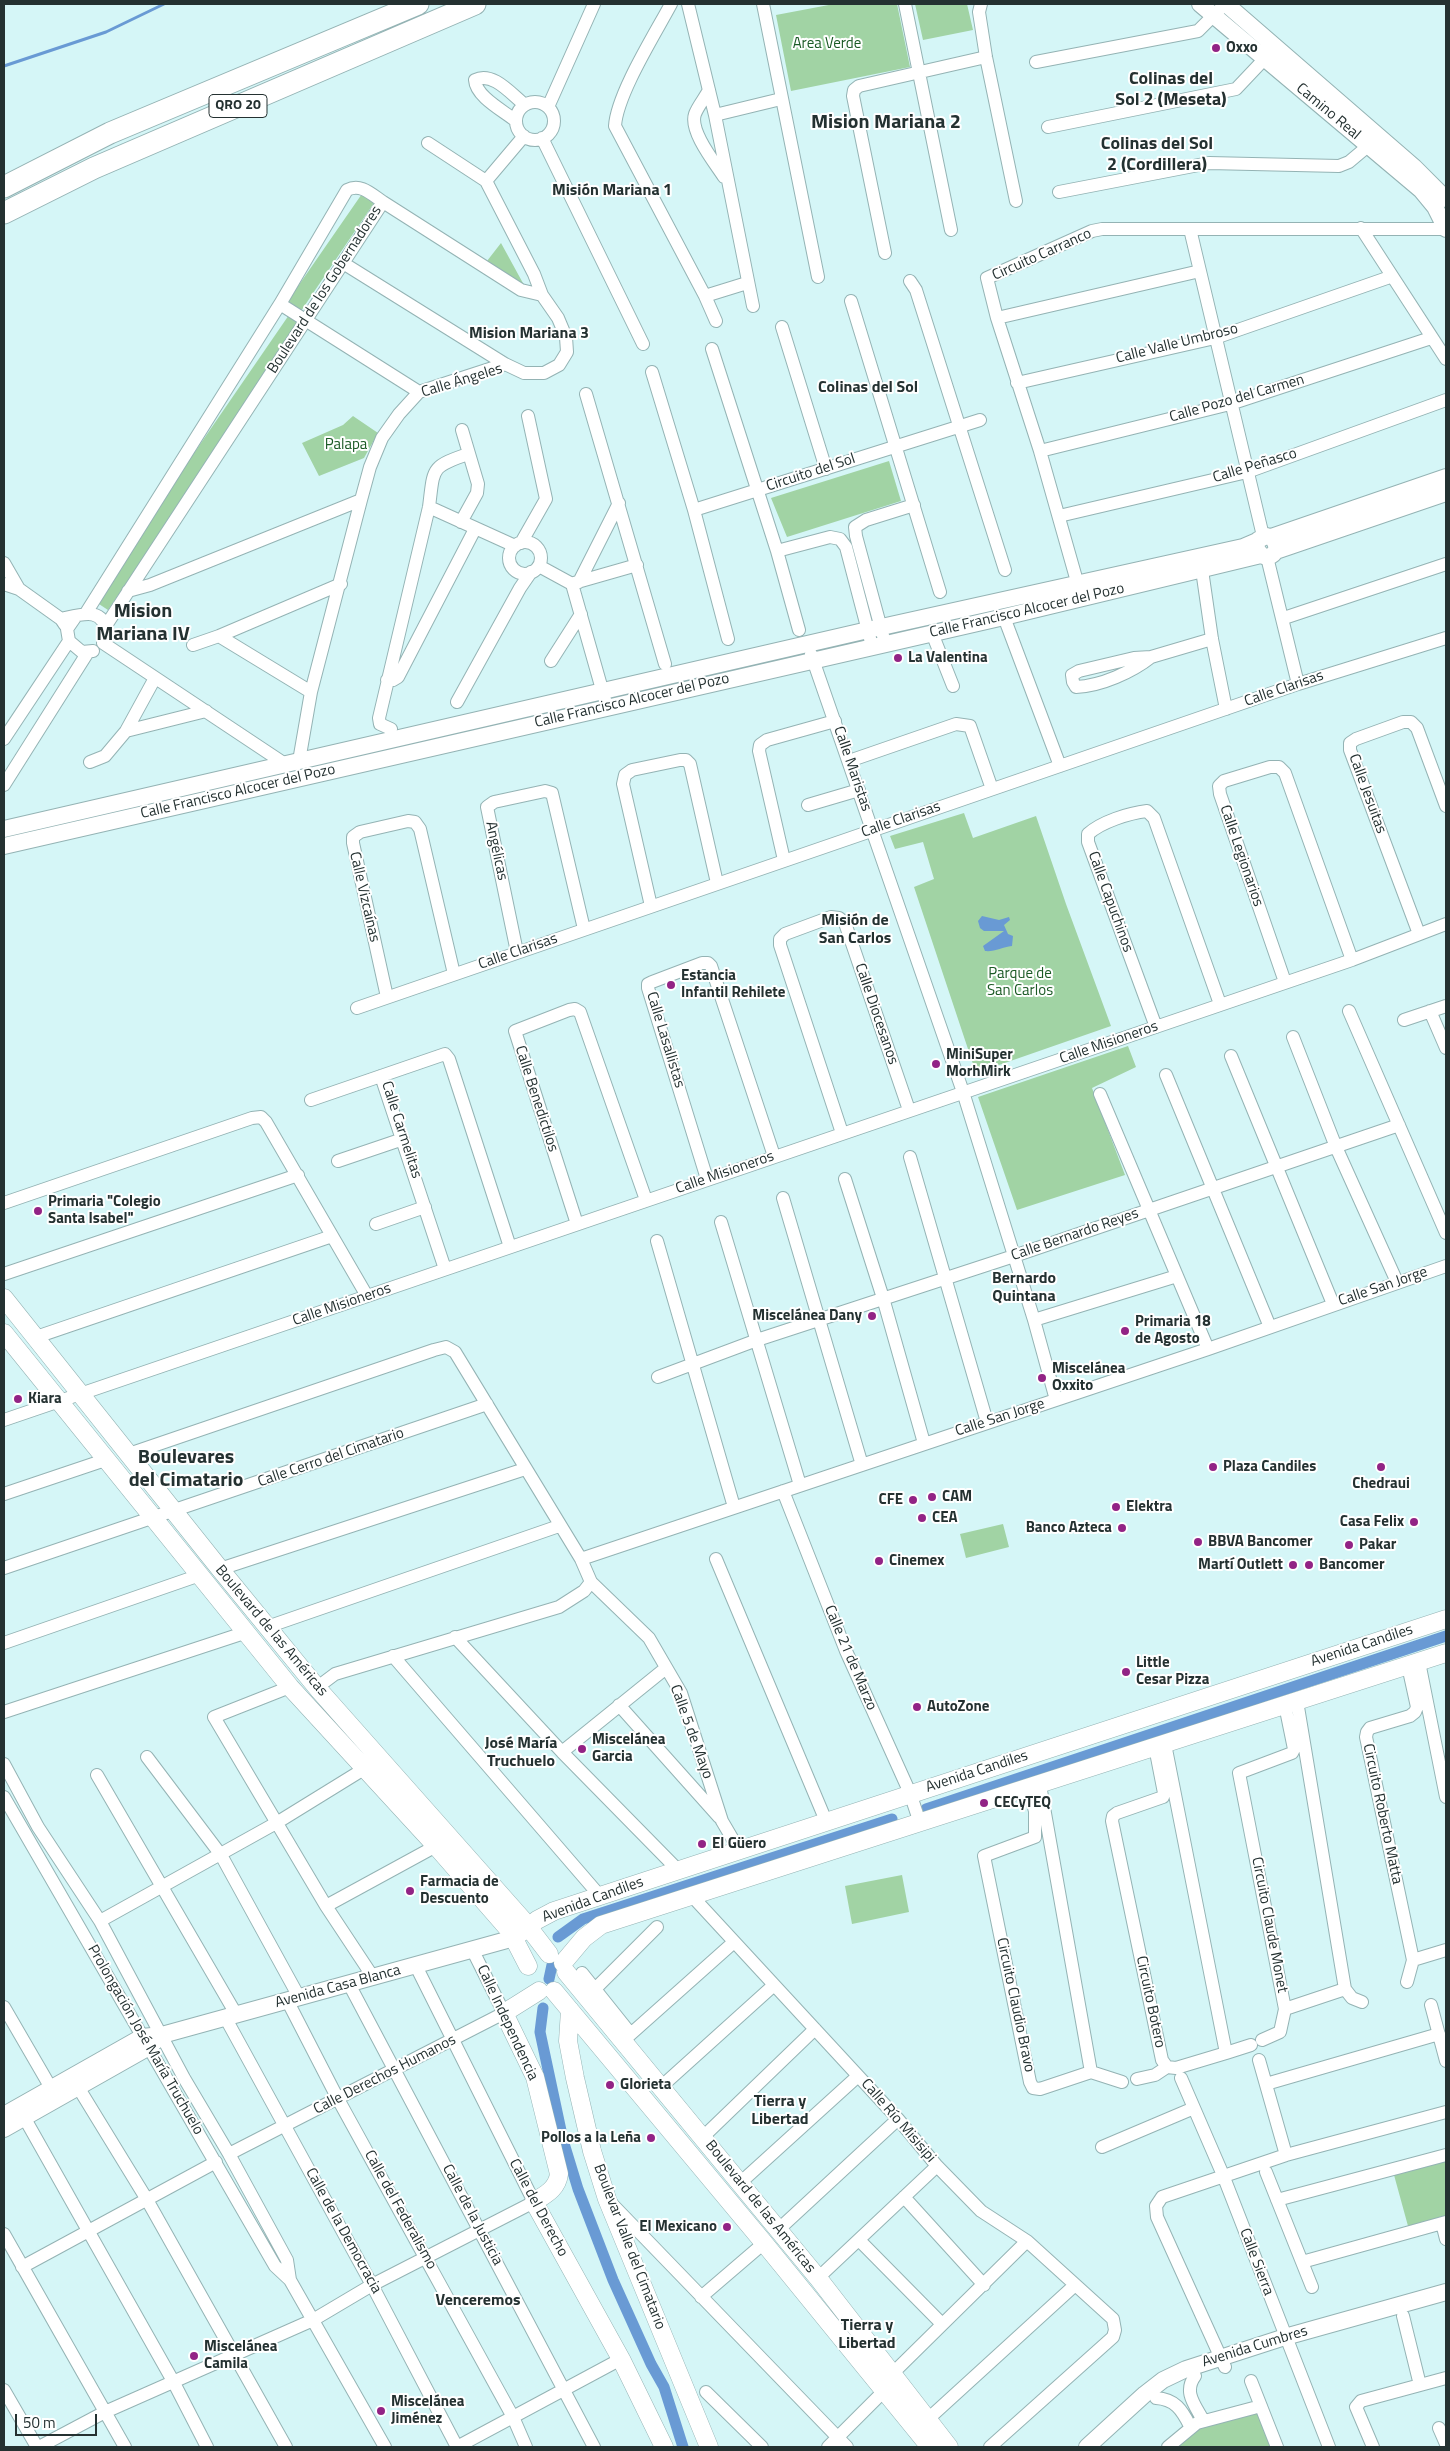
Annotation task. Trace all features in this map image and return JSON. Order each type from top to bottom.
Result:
[{"type":"highway","name":"QRO 20","points":[[4,186],[110,133],[418,4]]},
{"type":"highway","name":"QRO 20","points":[[4,213],[94,168],[475,4]]},
{"type":"main road","name":"Boulevard de las Américas","points":[[4,1298],[174,1512],[319,1690],[436,1846],[521,1933],[565,1965],[627,2036],[662,2086],[818,2278],[949,2447]]},
{"type":"main road","name":"Boulevard de las Américas","points":[[6,1340],[108,1459],[244,1633],[290,1687],[373,1764],[521,1933],[528,1966]]},
{"type":"main road","name":"Avenida Candiles","points":[[521,1933],[554,1911],[826,1821],[911,1798],[1446,1619]]},
{"type":"main road","name":"Avenida Candiles","points":[[565,1965],[584,1938],[601,1925],[919,1820],[1034,1786],[1446,1653]]},
{"type":"main road","points":[[536,1956],[565,1965],[564,1983],[546,1991],[528,1980],[528,1966],[536,1956]]},
{"type":"main road","name":"Boulevard de las Américas","points":[[546,1991],[570,2010],[764,2243],[930,2447]]},
{"type":"main road","name":"Calle Derechos Humanos","points":[[504,2013],[546,1991]]},
{"type":"main road","name":"Boulevar Valle del Cimatario","points":[[570,2010],[568,2041],[574,2078],[592,2151],[607,2199],[709,2447]]},
{"type":"main road","name":"Calle Independencia","points":[[504,2013],[534,2077],[559,2174],[558,2183],[552,2190],[534,2202]]},
{"type":"main road","name":"Calle del Derecho","points":[[534,2202],[620,2359],[664,2447]]},
{"type":"street","points":[[548,107],[594,4]]},
{"type":"street","points":[[671,4],[644,54],[616,114],[615,126],[705,296],[716,321]]},
{"type":"street","points":[[688,4],[710,90],[753,306]]},
{"type":"street","points":[[763,4],[818,277]]},
{"type":"street","points":[[905,4],[951,230]]},
{"type":"street","points":[[981,4],[979,12],[986,56],[1016,201]]},
{"type":"street","name":"Camino Real","points":[[1200,4],[1212,16],[1270,53]]},
{"type":"street","points":[[1036,62],[1198,31],[1225,4]]},
{"type":"street","name":"Camino Real","points":[[1225,4],[1270,53],[1373,141],[1446,199]]},
{"type":"street","points":[[1048,127],[1236,88],[1270,53]]},
{"type":"street","points":[[885,253],[853,96],[854,90],[859,86],[986,56]]},
{"type":"street","points":[[516,121],[525,105],[537,102],[548,107],[554,118],[554,124],[548,135],[542,138],[536,140],[524,136],[520,132],[516,121],[480,93],[475,87],[475,80],[483,76],[490,78],[525,105]]},
{"type":"street","points":[[710,90],[695,114],[694,122],[706,149],[727,181]]},
{"type":"street","points":[[715,115],[781,99]]},
{"type":"street","points":[[486,181],[524,136]]},
{"type":"street","points":[[542,138],[644,344]]},
{"type":"street","points":[[1059,192],[1209,163],[1339,166],[1349,162],[1373,141]]},
{"type":"street","name":"Camino Real","points":[[1373,141],[1421,190],[1435,207],[1446,229]]},
{"type":"street","name":"Calle Ángeles","points":[[292,763],[340,584],[360,500],[370,467],[382,438],[399,414],[419,392],[505,364],[524,373],[544,373],[559,365],[567,352],[566,337],[558,318],[542,295],[534,274],[486,181],[428,143]]},
{"type":"street","name":"Boulevard de los Gobernadores","points":[[81,614],[280,304],[347,190],[353,187],[361,187],[383,202],[105,627]]},
{"type":"street","points":[[383,202],[521,290],[542,295]]},
{"type":"street","points":[[1360,228],[1390,277],[1446,359]]},
{"type":"street","name":"Circuito Carranco","points":[[1078,585],[1040,451],[997,318],[987,278],[992,274],[1092,231],[1102,229],[1446,229]]},
{"type":"street","points":[[1190,229],[1230,404],[1284,618],[1298,684]]},
{"type":"street","points":[[343,263],[505,364]]},
{"type":"street","points":[[997,318],[1200,271]]},
{"type":"street","name":"Calle Valle Umbroso","points":[[1018,383],[1215,338],[1390,277]]},
{"type":"street","points":[[910,281],[916,290],[1005,570]]},
{"type":"street","points":[[705,296],[747,283]]},
{"type":"street","points":[[851,301],[940,592]]},
{"type":"street","points":[[280,304],[419,392]]},
{"type":"street","points":[[782,327],[826,468]]},
{"type":"street","name":"Calle Pozo del Carmen","points":[[1040,451],[1230,404],[1431,338]]},
{"type":"street","points":[[694,510],[757,491],[712,349]]},
{"type":"street","points":[[652,372],[694,510],[728,639]]},
{"type":"street","points":[[586,394],[665,664]]},
{"type":"street","name":"Calle Peñasco","points":[[1059,516],[1247,472],[1446,400]]},
{"type":"street","points":[[528,416],[546,499],[510,556],[512,566],[520,573],[535,569],[575,583],[637,565]]},
{"type":"street","name":"Circuito del Sol","points":[[807,645],[757,491],[980,420]]},
{"type":"street","points":[[461,522],[477,493],[478,484],[462,430]]},
{"type":"street","points":[[391,729],[385,728],[379,721],[387,680],[430,507],[433,472],[440,464],[468,454]]},
{"type":"street","name":"Calle Francisco Alcocer del Pozo","points":[[4,846],[605,699],[807,645],[932,633],[1202,570],[1446,477]]},
{"type":"street","name":"Calle Francisco Alcocer del Pozo","points":[[876,637],[1078,585],[1243,547],[1266,546],[1446,493]]},
{"type":"street","points":[[128,591],[150,585],[360,500]]},
{"type":"street","points":[[605,699],[580,614],[575,583],[619,503]]},
{"type":"street","points":[[876,637],[855,527],[866,520],[914,505]]},
{"type":"street","points":[[430,507],[475,529],[518,545],[526,542],[536,546],[541,556],[535,569],[520,588],[457,702]]},
{"type":"street","points":[[387,680],[398,678],[475,529]]},
{"type":"street","points":[[777,551],[830,537],[840,539],[846,547],[876,637]]},
{"type":"street","points":[[1284,618],[1446,564]]},
{"type":"street","points":[[4,565],[19,589],[66,630],[76,650],[88,652],[100,648],[103,643],[105,627],[98,617],[81,614],[66,630],[4,739]]},
{"type":"street","points":[[1202,570],[1212,639],[1226,709]]},
{"type":"street","points":[[4,584],[19,589]]},
{"type":"street","points":[[192,645],[219,636],[340,584]]},
{"type":"street","points":[[551,661],[580,614]]},
{"type":"street","points":[[1004,617],[1060,766]]},
{"type":"street","points":[[932,633],[953,686]]},
{"type":"street","points":[[219,636],[311,692]]},
{"type":"street","name":"Calle Clarisas","points":[[357,1008],[1298,684],[1446,638]]},
{"type":"street","points":[[1151,657],[1124,673],[1085,686],[1076,687],[1073,682],[1072,674],[1078,671],[1134,658],[1151,657],[1212,639]]},
{"type":"street","points":[[103,643],[206,711],[292,763]]},
{"type":"street","name":"Calle Maristas","points":[[807,645],[835,720],[962,1092],[1034,1320],[1056,1400]]},
{"type":"street","points":[[4,785],[88,652]]},
{"type":"street","points":[[90,762],[105,756],[126,731],[155,678]]},
{"type":"street","name":"Calle Francisco Alcocer del Pozo","points":[[4,829],[292,763],[605,699]]},
{"type":"street","points":[[126,731],[206,711]]},
{"type":"street","points":[[784,860],[759,751],[760,745],[767,740],[835,720]]},
{"type":"street","name":"Calle Jesuitas","points":[[1419,934],[1350,750],[1350,744],[1356,739],[1411,722],[1417,728],[1446,806]]},
{"type":"street","points":[[849,761],[956,724],[964,724],[970,726],[992,789]]},
{"type":"street","points":[[651,906],[623,784],[625,775],[632,770],[680,760],[686,760],[690,764],[717,883]]},
{"type":"street","name":"Calle Legionarios","points":[[1286,982],[1220,794],[1219,786],[1224,781],[1270,767],[1279,767],[1285,773],[1352,960]]},
{"type":"street","points":[[808,804],[859,790]]},
{"type":"street","name":"Angélicas","points":[[517,952],[487,807],[494,802],[545,791],[552,792],[584,930]]},
{"type":"street","name":"Calle Capuchinos","points":[[1156,1027],[1088,842],[1088,834],[1094,828],[1139,812],[1147,811],[1154,818],[1220,1004]]},
{"type":"street","name":"Calle Vizcaínas","points":[[387,997],[352,843],[354,837],[360,832],[408,821],[415,822],[420,829],[454,974]]},
{"type":"street","name":"Calle Diocesanos","points":[[842,1133],[780,945],[780,939],[786,934],[831,917],[839,918],[845,923],[909,1110]]},
{"type":"street","name":"Calle Misioneros","points":[[4,1420],[1352,960],[1446,924]]},
{"type":"street","name":"Calle Lasallistas","points":[[707,1179],[648,988],[648,984],[652,982],[702,963],[708,963],[711,966],[774,1156]]},
{"type":"street","points":[[1404,1020],[1446,1006]]},
{"type":"street","name":"Calle Benedictilos","points":[[577,1224],[515,1031],[569,1010],[575,1009],[580,1012],[646,1200]]},
{"type":"street","points":[[1349,1011],[1446,1233]]},
{"type":"street","points":[[1430,1012],[1446,1048]]},
{"type":"street","points":[[1293,1037],[1336,1147],[1397,1282]]},
{"type":"street","name":"Calle Carmelitas","points":[[445,1269],[381,1076],[445,1054],[449,1059],[510,1247]]},
{"type":"street","points":[[1231,1056],[1333,1304]]},
{"type":"street","points":[[1166,1075],[1270,1327]]},
{"type":"street","points":[[310,1100],[381,1076]]},
{"type":"street","points":[[1100,1094],[1208,1349]]},
{"type":"street","points":[[4,1203],[252,1118],[261,1117],[266,1122],[298,1175],[367,1296]]},
{"type":"street","name":"Calle Bernardo Reyes","points":[[658,1378],[694,1362],[757,1340],[1014,1256],[1212,1187],[1399,1125]]},
{"type":"street","points":[[338,1161],[403,1139]]},
{"type":"street","points":[[910,1157],[987,1422]]},
{"type":"street","points":[[4,1274],[298,1175]]},
{"type":"street","points":[[845,1179],[883,1298],[924,1443]]},
{"type":"street","points":[[783,1198],[862,1464]]},
{"type":"street","points":[[376,1224],[426,1207]]},
{"type":"street","points":[[721,1222],[800,1485]]},
{"type":"street","points":[[36,1337],[332,1236]]},
{"type":"street","points":[[657,1241],[694,1362],[734,1507]]},
{"type":"street","name":"Calle San Jorge","points":[[580,1559],[1208,1349],[1446,1266]]},
{"type":"street","points":[[1034,1320],[1177,1276]]},
{"type":"street","name":"Calle 5 de Mayo","points":[[129,1454],[446,1347],[455,1352],[580,1559],[591,1582],[649,1638],[681,1693],[722,1821],[740,1850]]},
{"type":"street","name":"Calle Cerro del Cimatario","points":[[4,1568],[154,1517],[174,1512],[487,1404]]},
{"type":"street","points":[[4,1494],[108,1459]]},
{"type":"street","points":[[220,1569],[526,1468]]},
{"type":"street","name":"Calle 21 de Marzo","points":[[783,1491],[846,1651],[919,1820]]},
{"type":"street","points":[[267,1627],[559,1526]]},
{"type":"street","points":[[716,1559],[826,1821]]},
{"type":"street","points":[[4,1643],[200,1575]]},
{"type":"street","points":[[319,1690],[323,1682],[335,1674],[559,1607],[584,1591],[591,1582]]},
{"type":"street","points":[[4,1712],[244,1633]]},
{"type":"street","points":[[455,1637],[562,1752],[678,1870]]},
{"type":"street","points":[[393,1656],[600,1896]]},
{"type":"street","points":[[1413,1664],[1446,1797]]},
{"type":"street","name":"Circuito Roberto Matta","points":[[1413,1664],[1417,1706],[1415,1712],[1410,1716],[1370,1728],[1366,1732],[1413,1960]]},
{"type":"street","points":[[562,1752],[666,1668]]},
{"type":"street","points":[[290,1687],[214,1716],[326,1906],[373,1977]]},
{"type":"street","points":[[1291,1703],[1345,1989],[1352,1998],[1362,2002]]},
{"type":"street","name":"Circuito Claude Monet","points":[[1291,1703],[1294,1748],[1292,1752],[1239,1773],[1285,2009],[1345,1989]]},
{"type":"street","points":[[619,1705],[722,1821]]},
{"type":"street","points":[[1160,1745],[1226,2052]]},
{"type":"street","name":"Circuito Botero","points":[[1160,1745],[1163,1797],[1117,1813],[1113,1816],[1112,1821],[1162,2060],[1167,2067],[1176,2068],[1256,2042],[1280,2032],[1285,2009]]},
{"type":"street","name":"Calle del Federalismo","points":[[147,1756],[221,1855],[293,1999],[338,2099],[513,2417],[526,2447]]},
{"type":"street","name":"Prolongación José María Truchuelo","points":[[4,1764],[38,1827],[100,1922],[229,2154],[287,2260],[290,2280]]},
{"type":"street","points":[[100,1922],[221,1855],[373,1764]]},
{"type":"street","name":"Calle de la Democracia","points":[[97,1775],[162,1888],[230,2015],[285,2126],[372,2285],[457,2447]]},
{"type":"street","points":[[1034,1786],[1091,2072],[1122,2082]]},
{"type":"street","name":"Circuito Claudio Bravo","points":[[1034,1786],[1035,1837],[984,1856],[1030,2082],[1034,2088],[1040,2089],[1091,2072]]},
{"type":"street","name":"Prolongación José María Truchuelo","points":[[4,1796],[8,1813],[146,2042],[275,2266],[290,2280],[385,2447]]},
{"type":"street","points":[[326,1906],[436,1846]]},
{"type":"street","name":"Calle Río Misisipi","points":[[692,1896],[898,2119],[936,2166],[981,2211],[1027,2241],[1113,2320],[1116,2330],[1113,2337],[990,2447]]},
{"type":"street","points":[[595,1989],[657,1927]]},
{"type":"street","name":"Avenida Casa Blanca","points":[[146,2042],[162,2035],[230,2015],[473,1951],[521,1933]]},
{"type":"street","points":[[627,2036],[734,1942]]},
{"type":"street","points":[[1407,1982],[1413,1960],[1446,1950]]},
{"type":"street","name":"Calle Independencia","points":[[473,1951],[504,2013]]},
{"type":"street","name":"Boulevard de las Américas","points":[[565,1965],[595,1989],[627,2036]]},
{"type":"street","name":"Calle del Derecho","points":[[416,1966],[534,2202]]},
{"type":"street","name":"Calle de la Justicia","points":[[349,1984],[594,2447]]},
{"type":"street","points":[[662,2086],[774,1985]]},
{"type":"street","points":[[1431,2005],[1446,2061]]},
{"type":"street","points":[[4,2007],[51,2088]]},
{"type":"street","name":"Calle Derechos Humanos","points":[[229,2154],[504,2013]]},
{"type":"street","points":[[703,2137],[815,2029]]},
{"type":"street","points":[[1266,2084],[1439,2034]]},
{"type":"street","points":[[4,2115],[21,2112],[78,2087],[146,2042]]},
{"type":"street","points":[[4,2129],[21,2112],[51,2088],[146,2042]]},
{"type":"street","points":[[1260,2060],[1286,2155]]},
{"type":"street","points":[[1137,2079],[1155,2075],[1167,2067]]},
{"type":"street","points":[[740,2183],[858,2076]]},
{"type":"street","name":"Calle Sierra","points":[[1181,2078],[1223,2175],[1329,2447]]},
{"type":"street","points":[[78,2087],[146,2198],[235,2353],[286,2447]]},
{"type":"street","points":[[1102,2147],[1194,2108]]},
{"type":"street","points":[[21,2112],[173,2381],[207,2447]]},
{"type":"street","points":[[1223,2362],[1157,2217],[1156,2206],[1162,2197],[1286,2155],[1446,2112]]},
{"type":"street","points":[[778,2230],[898,2119]]},
{"type":"street","points":[[1277,2200],[1446,2155]]},
{"type":"street","points":[[22,2267],[146,2198],[216,2162]]},
{"type":"street","points":[[818,2278],[936,2166]]},
{"type":"street","points":[[1266,2172],[1312,2287]]},
{"type":"street","points":[[904,2198],[984,2285]]},
{"type":"street","points":[[607,2199],[847,2447]]},
{"type":"street","points":[[4,2390],[38,2447],[105,2412],[313,2320],[372,2285],[534,2202]]},
{"type":"street","points":[[1302,2262],[1444,2223],[1446,2240]]},
{"type":"street","points":[[4,2234],[124,2447]]},
{"type":"street","points":[[859,2240],[942,2324]]},
{"type":"street","points":[[892,2374],[1027,2241]]},
{"type":"street","points":[[701,2298],[764,2243]]},
{"type":"street","points":[[927,2420],[1074,2285]]},
{"type":"street","name":"Avenida Cumbres","points":[[1087,2447],[1145,2394],[1163,2380],[1186,2369],[1223,2362],[1446,2292]]},
{"type":"street","name":"Avenida Cumbres","points":[[1287,2342],[1403,2316],[1446,2304]]},
{"type":"street","points":[[1403,2316],[1420,2385]]},
{"type":"street","points":[[457,2447],[620,2359]]},
{"type":"street","name":"Avenida Cumbres","points":[[1103,2447],[1156,2398],[1223,2362]]},
{"type":"street","points":[[1195,2376],[1189,2383],[1189,2393],[1203,2420]]},
{"type":"street","points":[[1373,2447],[1356,2407],[1361,2401],[1446,2378]]},
{"type":"street","points":[[1252,2381],[1277,2447]]},
{"type":"street","points":[[706,2392],[762,2447]]},
{"type":"street","points":[[828,2447],[884,2392]]},
{"type":"street","points":[[1174,2402],[1189,2393]]},
{"type":"street","points":[[1156,2398],[1174,2402],[1190,2426]]},
{"type":"street","points":[[1168,2447],[1190,2426],[1203,2420],[1261,2406]]},
{"type":"street","points":[[1440,2428],[1446,2444]]},
{"type":"green space","name":"Area Verde","points":[[834,4],[897,4],[910,67],[791,91],[776,15]]},
{"type":"green space","points":[[915,4],[967,4],[973,30],[923,40]]},
{"type":"green space","points":[[366,188],[378,197],[299,314],[285,305]]},
{"type":"green space","points":[[501,243],[524,285],[487,261]]},
{"type":"green space","points":[[291,312],[304,321],[108,610],[93,600]]},
{"type":"green space","name":"Palapa","points":[[353,416],[378,433],[364,458],[319,476],[302,443],[343,425]]},
{"type":"green space","points":[[889,461],[901,501],[787,537],[771,498]]},
{"type":"green space","name":"Parque de San Carlos","points":[[964,813],[973,838],[1036,816],[1111,1026],[976,1073],[914,887],[934,879],[923,842],[895,849],[890,836]]},
{"type":"green space","points":[[1128,1046],[1136,1067],[1092,1088],[1125,1175],[1017,1210],[978,1097]]},
{"type":"green space","points":[[1003,1524],[1009,1547],[966,1558],[960,1534]]},
{"type":"green space","points":[[902,1875],[909,1912],[852,1924],[845,1886]]},
{"type":"green space","points":[[1446,2160],[1446,2216],[1408,2226],[1394,2175]]},
{"type":"green space","points":[[1254,2411],[1259,2414],[1272,2447],[1177,2447],[1207,2423]]},
{"type":"water","points":[[982,916],[999,920],[1009,917],[1010,920],[1004,925],[1008,934],[1013,936],[1012,946],[985,951],[983,946],[1004,931],[984,931],[980,928],[978,921]]},
{"type":"waterway","points":[[4,66],[106,32],[164,4]]},
{"type":"waterway","points":[[926,1809],[1446,1636]]},
{"type":"waterway","points":[[558,1937],[583,1919],[892,1819]]},
{"type":"waterway","points":[[549,1979],[552,1965]]},
{"type":"waterway","points":[[543,2008],[540,2032],[563,2140],[578,2189],[613,2280],[651,2364],[664,2387],[683,2447]]},
{"type":"place","name":"Oxxo","points":[[1216,48]]},
{"type":"place","name":"La Valentina","points":[[898,658]]},
{"type":"place","name":"Estancia Infantil Rehilete","points":[[671,985]]},
{"type":"place","name":"MiniSuper MorhMirk","points":[[936,1064]]},
{"type":"place","name":"Primaria \"Colegio Santa Isabel\"","points":[[38,1211]]},
{"type":"place","name":"Miscelánea Dany","points":[[872,1316]]},
{"type":"place","name":"Primaria 18 de Agosto","points":[[1125,1331]]},
{"type":"place","name":"Miscelánea Oxxito","points":[[1042,1378]]},
{"type":"place","name":"Kiara","points":[[18,1399]]},
{"type":"place","name":"Plaza Candiles","points":[[1213,1467]]},
{"type":"place","name":"Chedraui","points":[[1381,1467]]},
{"type":"place","name":"CAM","points":[[932,1497]]},
{"type":"place","name":"CFE","points":[[913,1500]]},
{"type":"place","name":"Elektra","points":[[1116,1507]]},
{"type":"place","name":"CEA","points":[[922,1518]]},
{"type":"place","name":"Casa Felix","points":[[1414,1522]]},
{"type":"place","name":"Banco Azteca","points":[[1122,1528]]},
{"type":"place","name":"BBVA Bancomer","points":[[1198,1542]]},
{"type":"place","name":"Pakar","points":[[1349,1545]]},
{"type":"place","name":"Cinemex","points":[[879,1561]]},
{"type":"place","name":"Martí Outlett","points":[[1293,1565]]},
{"type":"place","name":"Bancomer","points":[[1309,1565]]},
{"type":"place","name":"Little Cesar Pizza","points":[[1126,1672]]},
{"type":"place","name":"AutoZone","points":[[917,1707]]},
{"type":"place","name":"Miscelánea Garcia","points":[[582,1749]]},
{"type":"place","name":"CECyTEQ","points":[[984,1803]]},
{"type":"place","name":"El Güero","points":[[702,1844]]},
{"type":"place","name":"Farmacia de Descuento","points":[[410,1891]]},
{"type":"place","name":"Glorieta","points":[[610,2085]]},
{"type":"place","name":"Pollos a la Leña","points":[[651,2138]]},
{"type":"place","name":"El Mexicano","points":[[727,2227]]},
{"type":"place","name":"Miscelánea Camila","points":[[194,2356]]},
{"type":"place","name":"Miscelánea Jiménez","points":[[381,2411]]},
{"type":"district","name":"Colinas del Sol 2 (Meseta)","points":[[1171,90]]},
{"type":"district","name":"Mision Mariana 2","points":[[886,123]]},
{"type":"district","name":"Colinas del Sol 2 (Cordillera)","points":[[1157,155]]},
{"type":"district","name":"Misión Mariana 1","points":[[612,191]]},
{"type":"district","name":"Mision Mariana 3","points":[[529,334]]},
{"type":"district","name":"Colinas del Sol","points":[[868,388]]},
{"type":"district","name":"Mision Mariana IV","points":[[143,624]]},
{"type":"district","name":"Misión de San Carlos","points":[[855,930]]},
{"type":"district","name":"Bernardo Quintana","points":[[1024,1288]]},
{"type":"district","name":"Boulevares del Cimatario","points":[[186,1470]]},
{"type":"district","name":"José María Truchuelo","points":[[521,1753]]},
{"type":"district","name":"Tierra y Libertad","points":[[780,2111]]},
{"type":"district","name":"Venceremos","points":[[478,2301]]},
{"type":"district","name":"Tierra y Libertad","points":[[867,2335]]}]
